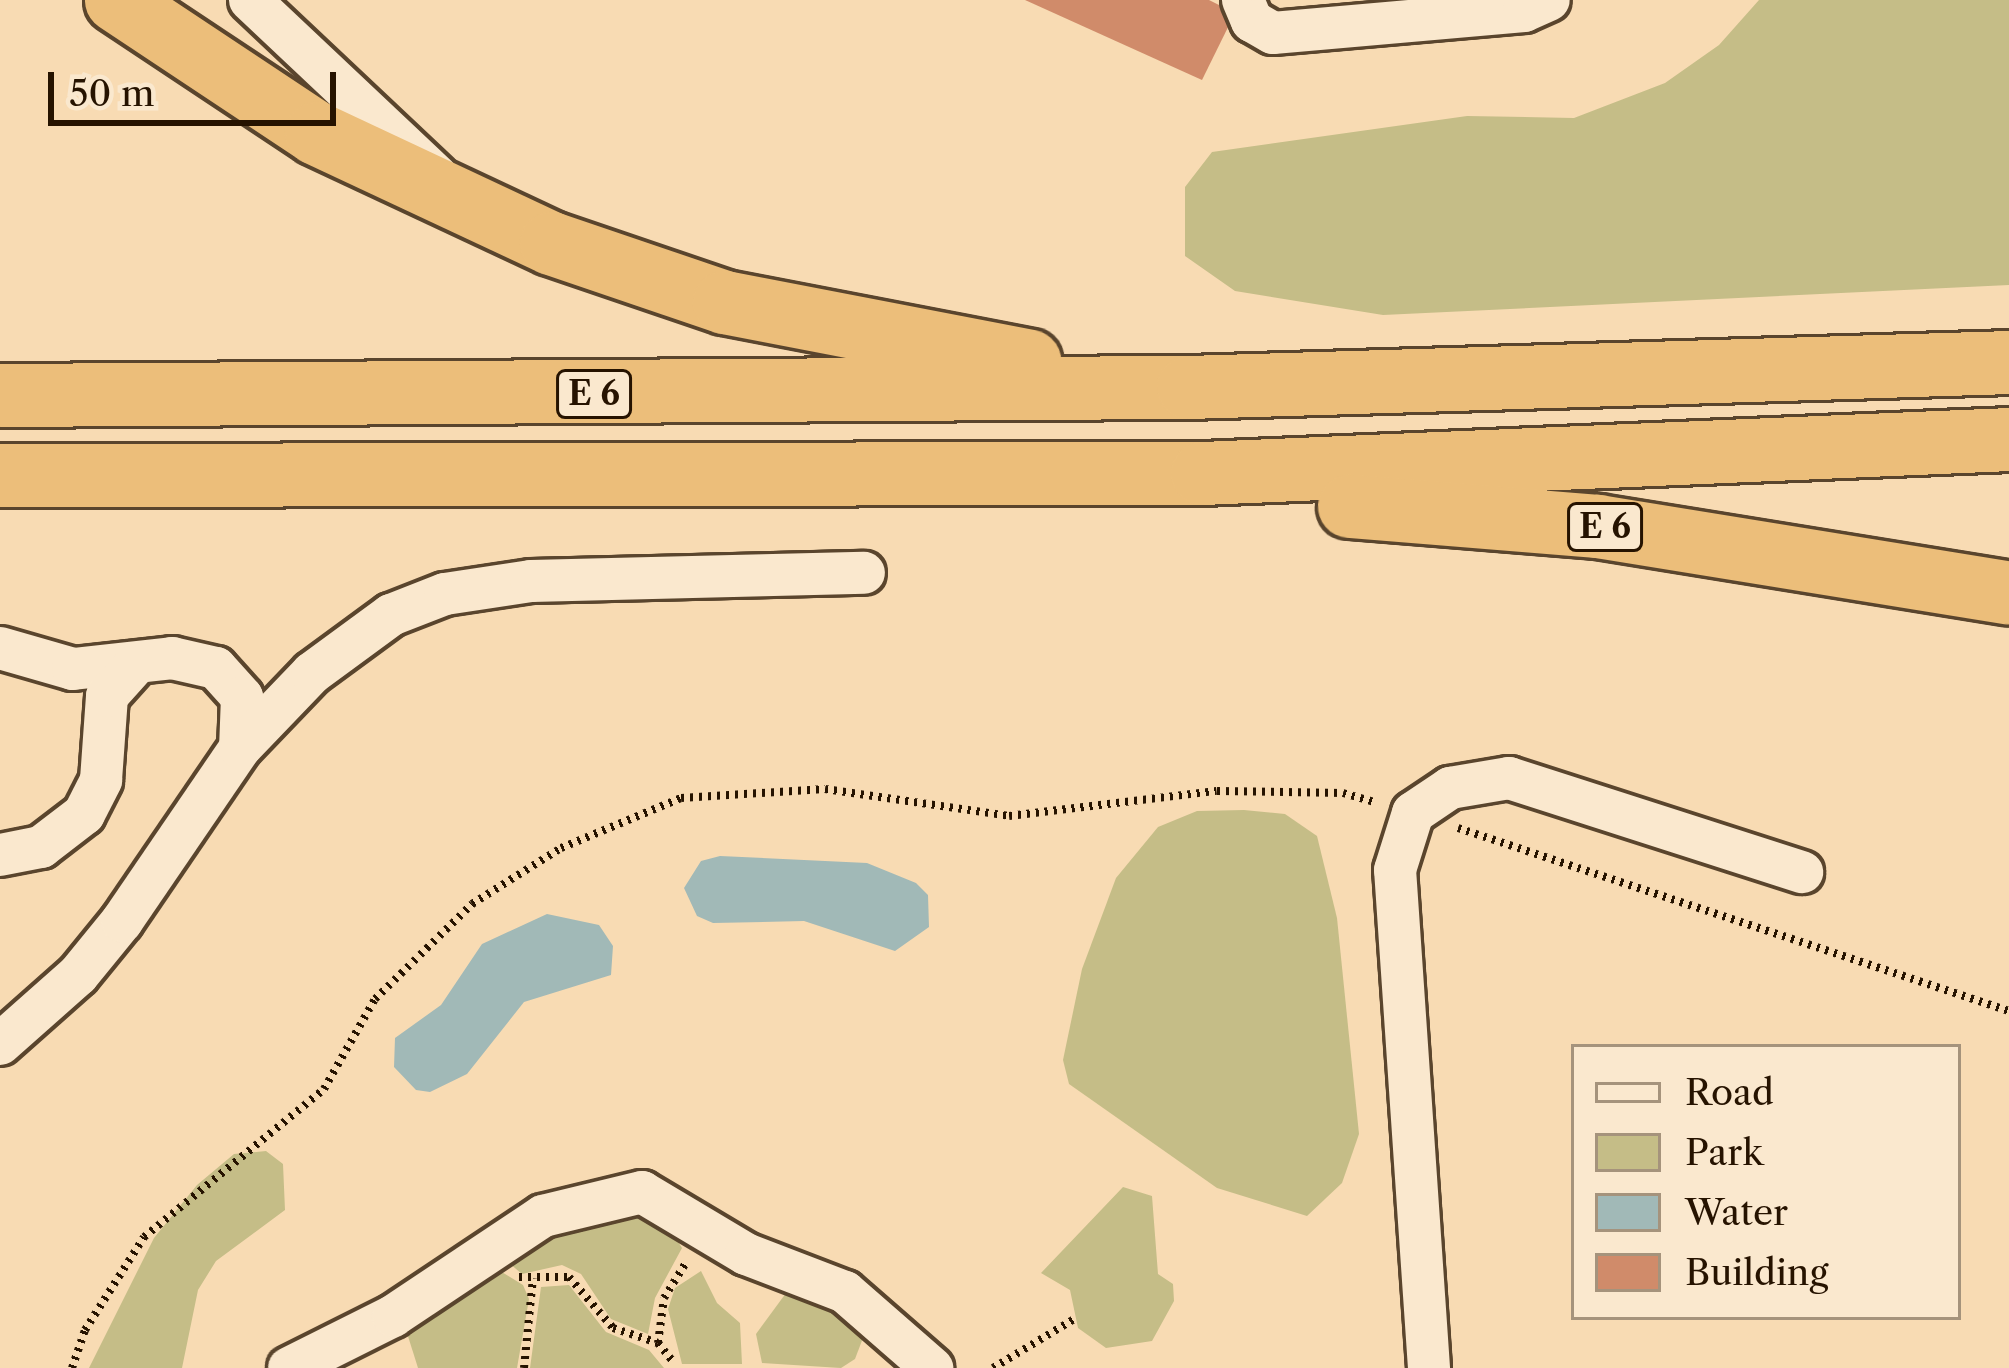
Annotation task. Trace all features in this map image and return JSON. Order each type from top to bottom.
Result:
[{"type":"highway","name":"E 6","points":[[116,0],[316,133],[473,210],[724,302],[1188,387]]},
{"type":"highway","name":"E 6","points":[[0,395],[1188,387],[2009,362]]},
{"type":"highway","name":"E 6","points":[[0,475],[1202,473],[2009,440]]},
{"type":"highway","name":"E 6","points":[[1202,473],[1322,505],[1597,526],[2009,593]]},
{"type":"lane","points":[[250,0],[473,210]]},
{"type":"lane","points":[[1243,0],[1252,21],[1274,33],[1524,11],[1550,0]]},
{"type":"lane","points":[[0,1044],[78,975],[122,921],[240,748],[356,636],[445,594],[531,581],[864,573]]},
{"type":"lane","points":[[0,648],[74,668],[133,667],[172,658],[227,675],[245,709],[240,748]]},
{"type":"lane","points":[[0,855],[41,847],[84,814],[101,780],[107,695],[133,667]]},
{"type":"lane","points":[[1429,1368],[1395,870],[1413,813],[1450,788],[1509,778],[1802,872]]},
{"type":"lane","points":[[289,1368],[393,1316],[543,1216],[619,1192],[664,1199],[746,1254],[845,1292],[912,1363]]},
{"type":"path","points":[[72,1368],[85,1330],[145,1237],[324,1089],[375,999],[472,904],[561,848],[681,798],[825,789],[1009,816],[1217,790],[1322,792],[1413,813],[2009,1012]]},
{"type":"path","points":[[658,1342],[664,1298],[693,1251],[699,1222]]},
{"type":"path","points":[[484,1252],[516,1277],[569,1276],[613,1328],[658,1342],[674,1363]]},
{"type":"path","points":[[524,1368],[533,1278]]},
{"type":"path","points":[[992,1368],[1076,1318]]},
{"type":"green space","points":[[1759,0],[2009,0],[2009,285],[1383,315],[1235,291],[1185,256],[1185,187],[1212,152],[1467,116],[1574,118],[1665,83],[1719,45]]},
{"type":"green space","points":[[1197,811],[1285,814],[1317,836],[1337,918],[1359,1134],[1342,1183],[1307,1216],[1217,1188],[1069,1084],[1063,1060],[1082,969],[1116,878],[1158,827]]},
{"type":"green space","points":[[266,1151],[283,1164],[285,1210],[216,1261],[198,1290],[182,1368],[89,1368],[154,1238],[197,1185],[234,1154]]},
{"type":"green space","points":[[1123,1187],[1152,1196],[1158,1274],[1173,1284],[1174,1301],[1152,1341],[1106,1348],[1078,1328],[1070,1290],[1041,1273]]},
{"type":"green space","points":[[625,1212],[666,1223],[682,1248],[655,1298],[648,1334],[611,1319],[581,1274],[562,1265],[522,1274],[509,1263],[525,1243]]},
{"type":"green space","points":[[492,1266],[523,1285],[529,1299],[517,1368],[418,1368],[407,1333]]},
{"type":"green space","points":[[701,1271],[717,1303],[740,1323],[742,1364],[682,1364],[668,1309],[675,1288]]},
{"type":"green space","points":[[569,1285],[606,1332],[649,1350],[664,1368],[530,1368],[541,1287]]},
{"type":"green space","points":[[789,1289],[819,1295],[866,1330],[855,1359],[841,1368],[762,1363],[756,1334]]},
{"type":"water","points":[[720,856],[867,863],[916,883],[928,895],[929,927],[895,951],[804,921],[713,923],[697,916],[684,888],[701,861]]},
{"type":"water","points":[[547,914],[599,925],[613,946],[611,975],[524,1002],[467,1074],[430,1092],[416,1090],[394,1067],[395,1038],[441,1005],[482,944]]},
{"type":"building","points":[[1025,0],[1209,0],[1235,13],[1202,80]]}]
